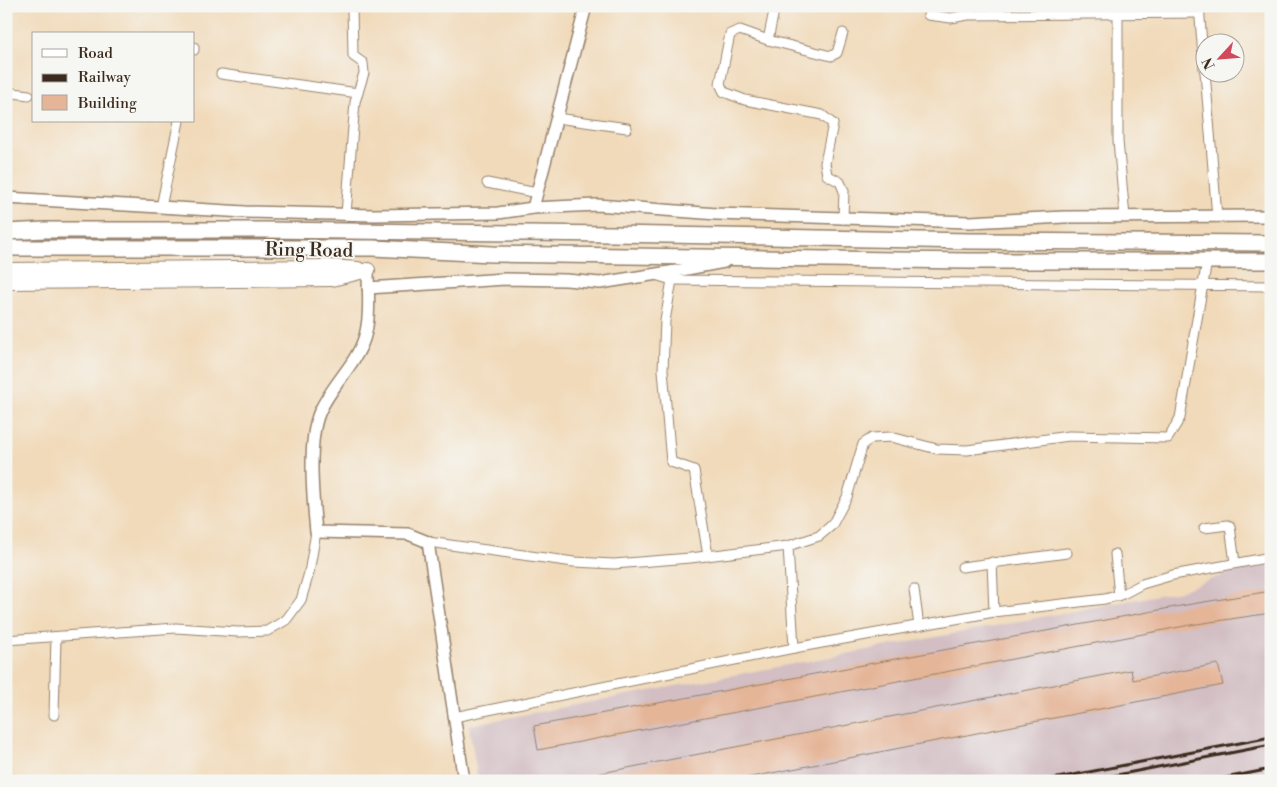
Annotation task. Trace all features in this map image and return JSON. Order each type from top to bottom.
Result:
[{"type":"highway","points":[[6,226],[45,230]]},
{"type":"highway","points":[[6,232],[45,230],[265,230],[624,234],[970,241],[1271,243]]},
{"type":"highway","points":[[6,248],[373,248],[492,254],[745,258],[968,261],[1271,261]]},
{"type":"main road","points":[[368,270],[373,248]]},
{"type":"main road","name":"Ring Road","points":[[6,270],[310,267],[368,270]]},
{"type":"main road","name":"Ring Road","points":[[6,282],[332,279],[368,270]]},
{"type":"street","points":[[346,214],[355,102],[364,73],[363,62],[353,56],[352,6]]},
{"type":"street","points":[[533,208],[586,6]]},
{"type":"street","points":[[768,40],[775,6]]},
{"type":"street","points":[[928,15],[950,18],[968,15],[1118,14],[1199,10],[1201,32]]},
{"type":"street","points":[[1118,14],[1118,141],[1126,217]]},
{"type":"street","points":[[843,33],[837,53],[831,56],[768,40],[740,30],[730,34],[720,84],[724,92],[745,100],[822,115],[833,124],[825,163],[827,175],[840,182],[844,191],[843,219]]},
{"type":"street","points":[[221,74],[358,93]]},
{"type":"street","points":[[1206,82],[1217,217]]},
{"type":"street","points":[[6,92],[29,95]]},
{"type":"street","points":[[557,118],[626,128]]},
{"type":"street","points":[[161,207],[179,122]]},
{"type":"street","points":[[486,183],[537,193]]},
{"type":"street","points":[[6,198],[245,212],[346,214],[445,215],[598,205],[717,214],[970,222],[1064,217],[1271,216]]},
{"type":"street","points":[[368,288],[505,279],[566,280],[600,283],[745,258]]},
{"type":"street","points":[[316,532],[408,534],[428,542],[584,562],[614,564],[708,556],[788,546],[819,536],[832,525],[847,496],[862,444],[872,438],[891,437],[937,449],[967,450],[1069,436],[1168,438],[1180,418],[1208,261]]},
{"type":"street","points":[[6,640],[176,628],[238,632],[267,631],[286,620],[300,600],[309,573],[316,532],[312,489],[314,434],[320,411],[364,338],[368,270]]},
{"type":"street","points":[[655,275],[672,280],[1271,286]]},
{"type":"street","points":[[672,280],[665,321],[663,370],[671,462],[694,470],[708,556]]},
{"type":"street","points":[[1204,528],[1230,526],[1235,563]]},
{"type":"street","points":[[428,542],[464,781]]},
{"type":"street","points":[[788,546],[794,648]]},
{"type":"street","points":[[962,567],[1067,553]]},
{"type":"street","points":[[1115,554],[1119,596]]},
{"type":"street","points":[[454,717],[794,648],[994,612],[1105,599],[1119,596],[1142,584],[1173,575],[1271,557]]},
{"type":"street","points":[[992,562],[994,612]]},
{"type":"street","points":[[914,589],[919,626]]},
{"type":"street","points":[[54,715],[56,637]]},
{"type":"shaded area","points":[[1271,565],[1271,781],[478,781],[469,725],[1180,591],[1228,573]]},
{"type":"building","points":[[1271,591],[1271,613],[1190,625],[538,750],[534,726],[1186,605]]},
{"type":"building","points":[[1218,664],[1223,685],[731,781],[582,781],[581,777],[1131,670],[1133,680]]},
{"type":"railway","points":[[1042,781],[1271,737]]},
{"type":"railway","points":[[1086,781],[1271,745]]},
{"type":"railway","points":[[1209,781],[1271,769]]},
{"type":"railway","points":[[1255,781],[1271,778]]}]
